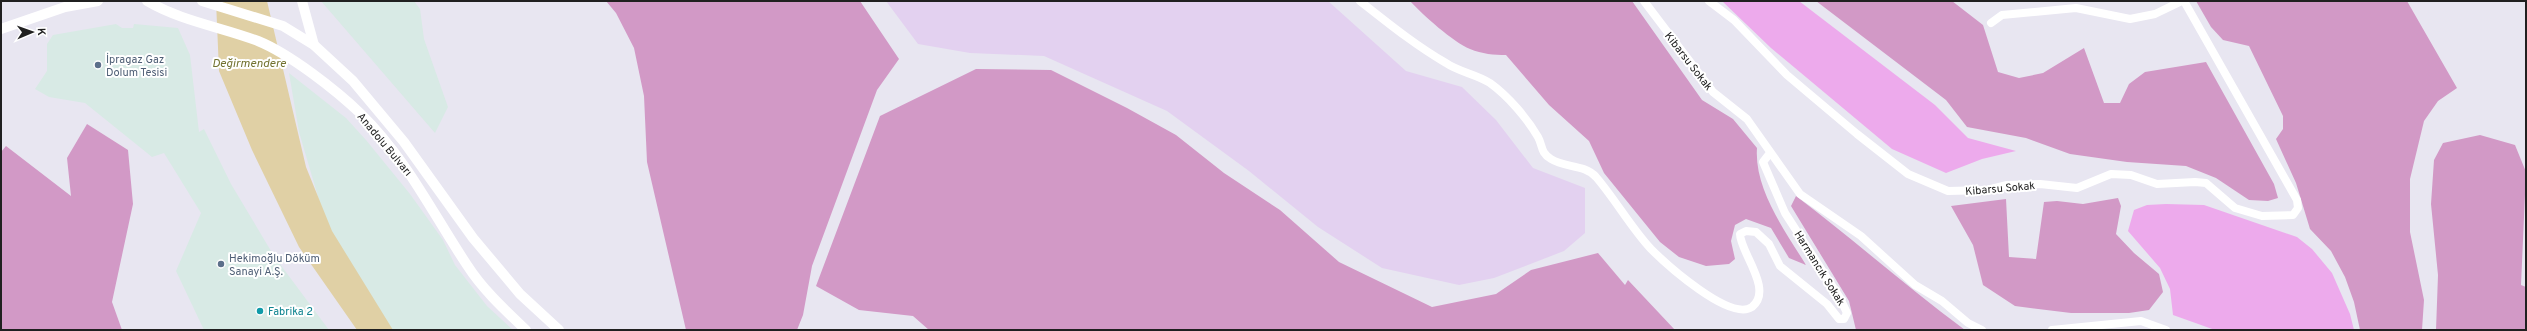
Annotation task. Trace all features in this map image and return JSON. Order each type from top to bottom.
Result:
[{"type":"street","points":[[1,29],[66,7],[98,1]]},
{"type":"street","name":"Anadolu Bulvarı","points":[[147,1],[168,13],[260,42],[307,70],[362,115],[412,176],[467,266],[494,300],[526,330]]},
{"type":"street","name":"Anadolu Bulvarı","points":[[202,1],[283,26],[314,45],[354,81],[404,142],[473,238],[520,294],[559,330]]},
{"type":"street","points":[[302,1],[314,45]]},
{"type":"street","name":"Harmancık Sokak","points":[[1360,1],[1412,42],[1448,65],[1490,83],[1510,101],[1531,127],[1539,138],[1541,150],[1552,159],[1582,168],[1595,176],[1650,248],[1719,303],[1732,308],[1746,309],[1752,306],[1757,299],[1758,275],[1740,241],[1740,234],[1746,231],[1756,232],[1769,244],[1780,266],[1827,304],[1840,320],[1844,319],[1847,314],[1840,298],[1785,213],[1763,162],[1770,153]]},
{"type":"street","name":"Kibarsu Sokak","points":[[1644,1],[1713,92],[1747,119],[1770,153]]},
{"type":"street","name":"Kibarsu Sokak","points":[[1708,1],[1734,20],[1787,75],[1857,134],[1908,174],[1948,191],[1987,190],[2007,185],[2040,184],[2077,188],[2111,174],[2131,175],[2157,184],[2195,182],[2206,183],[2235,208],[2262,216],[2293,215],[2298,208],[2297,200],[2183,1]]},
{"type":"street","points":[[1991,23],[2002,15],[2076,8],[2130,19],[2155,14],[2183,1]]},
{"type":"street","points":[[1770,153],[1800,194],[1861,236],[1915,285],[1942,301],[1968,323],[1982,330]]},
{"type":"street","points":[[2052,330],[2141,321],[2166,330]]},
{"type":"shaded area","points":[[321,1],[414,1],[420,9],[424,39],[448,107],[435,133]]},
{"type":"shaded area","points":[[606,1],[860,1],[899,59],[877,90],[812,266],[803,315],[797,330],[686,330],[647,162],[644,96],[634,48],[616,13]]},
{"type":"shaded area","points":[[886,1],[1328,1],[1406,71],[1462,87],[1496,120],[1533,168],[1585,188],[1585,233],[1564,251],[1494,278],[1459,285],[1382,268],[1318,227],[1249,171],[1167,111],[1044,56],[970,53],[918,44]]},
{"type":"shaded area","points":[[1410,1],[1632,1],[1702,100],[1733,119],[1757,148],[1757,163],[1760,179],[1772,209],[1806,265],[1789,258],[1771,228],[1746,219],[1735,225],[1731,241],[1735,259],[1729,264],[1706,266],[1679,257],[1660,242],[1604,173],[1589,141],[1549,105],[1506,55],[1474,51],[1463,46],[1438,28]]},
{"type":"shaded area","points":[[1722,1],[1799,1],[1935,105],[1968,138],[2016,151],[1982,159],[1946,173],[1892,149],[1771,48]]},
{"type":"shaded area","points":[[1816,1],[1952,1],[1983,25],[1998,72],[2019,78],[2043,73],[2084,48],[2104,103],[2120,103],[2129,84],[2145,72],[2206,62],[2274,184],[2278,198],[2268,201],[2249,200],[2216,178],[2186,166],[2127,162],[2070,154],[2026,138],[1967,127],[1946,100]]},
{"type":"shaded area","points":[[2196,1],[2407,1],[2457,88],[2438,101],[2424,121],[2410,179],[2410,232],[2424,300],[2422,330],[2360,330],[2354,302],[2345,277],[2331,251],[2310,229],[2296,183],[2276,139],[2283,129],[2283,116],[2249,46],[2223,40],[2211,27]]},
{"type":"shaded area","points":[[116,24],[122,28],[133,28],[134,24],[178,28],[190,55],[199,132],[204,129],[231,184],[274,256],[329,330],[204,330],[176,271],[201,213],[164,153],[152,157],[85,103],[49,97],[35,89],[47,71],[47,44],[53,35]]},
{"type":"shaded area","points":[[976,69],[1051,70],[1127,108],[1176,135],[1224,173],[1280,210],[1339,262],[1432,307],[1496,294],[1531,270],[1598,253],[1625,285],[1628,280],[1675,330],[929,330],[913,316],[859,310],[816,286],[880,116]]},
{"type":"shaded area","points":[[289,73],[346,118],[366,140],[410,194],[443,240],[455,265],[487,306],[513,330],[389,330],[326,224],[299,132]]},
{"type":"shaded area","points":[[87,124],[128,150],[133,204],[112,302],[122,330],[1,330],[1,152],[6,146],[71,196],[67,158]]},
{"type":"shaded area","points":[[2480,135],[2515,145],[2526,172],[2521,285],[2526,287],[2526,330],[2436,330],[2438,275],[2431,204],[2434,160],[2443,143]]},
{"type":"shaded area","points":[[1796,196],[1965,330],[1856,330],[1849,301],[1791,206]]},
{"type":"shaded area","points":[[2118,198],[2121,206],[2116,234],[2134,253],[2159,274],[2163,292],[2149,310],[2129,313],[2071,313],[2015,306],[1983,285],[1973,245],[1951,206],[2006,199],[2009,257],[2036,259],[2044,202],[2057,201],[2083,204]]},
{"type":"shaded area","points":[[2147,205],[2204,205],[2297,237],[2312,249],[2332,273],[2350,314],[2354,330],[2215,330],[2173,315],[2170,289],[2160,268],[2128,231],[2134,210]]},
{"type":"water","name":"Değirmendere","points":[[216,1],[267,1],[306,167],[332,231],[393,330],[357,330],[299,247],[252,150],[219,71]]},
{"type":"place","name":"İpragaz Gaz Dolum Tesisi","points":[[98,65]]},
{"type":"place","name":"Hekimoğlu Döküm Sanayi A.Ş.","points":[[221,264]]},
{"type":"place","name":"Fabrika 2","points":[[260,311]]}]
